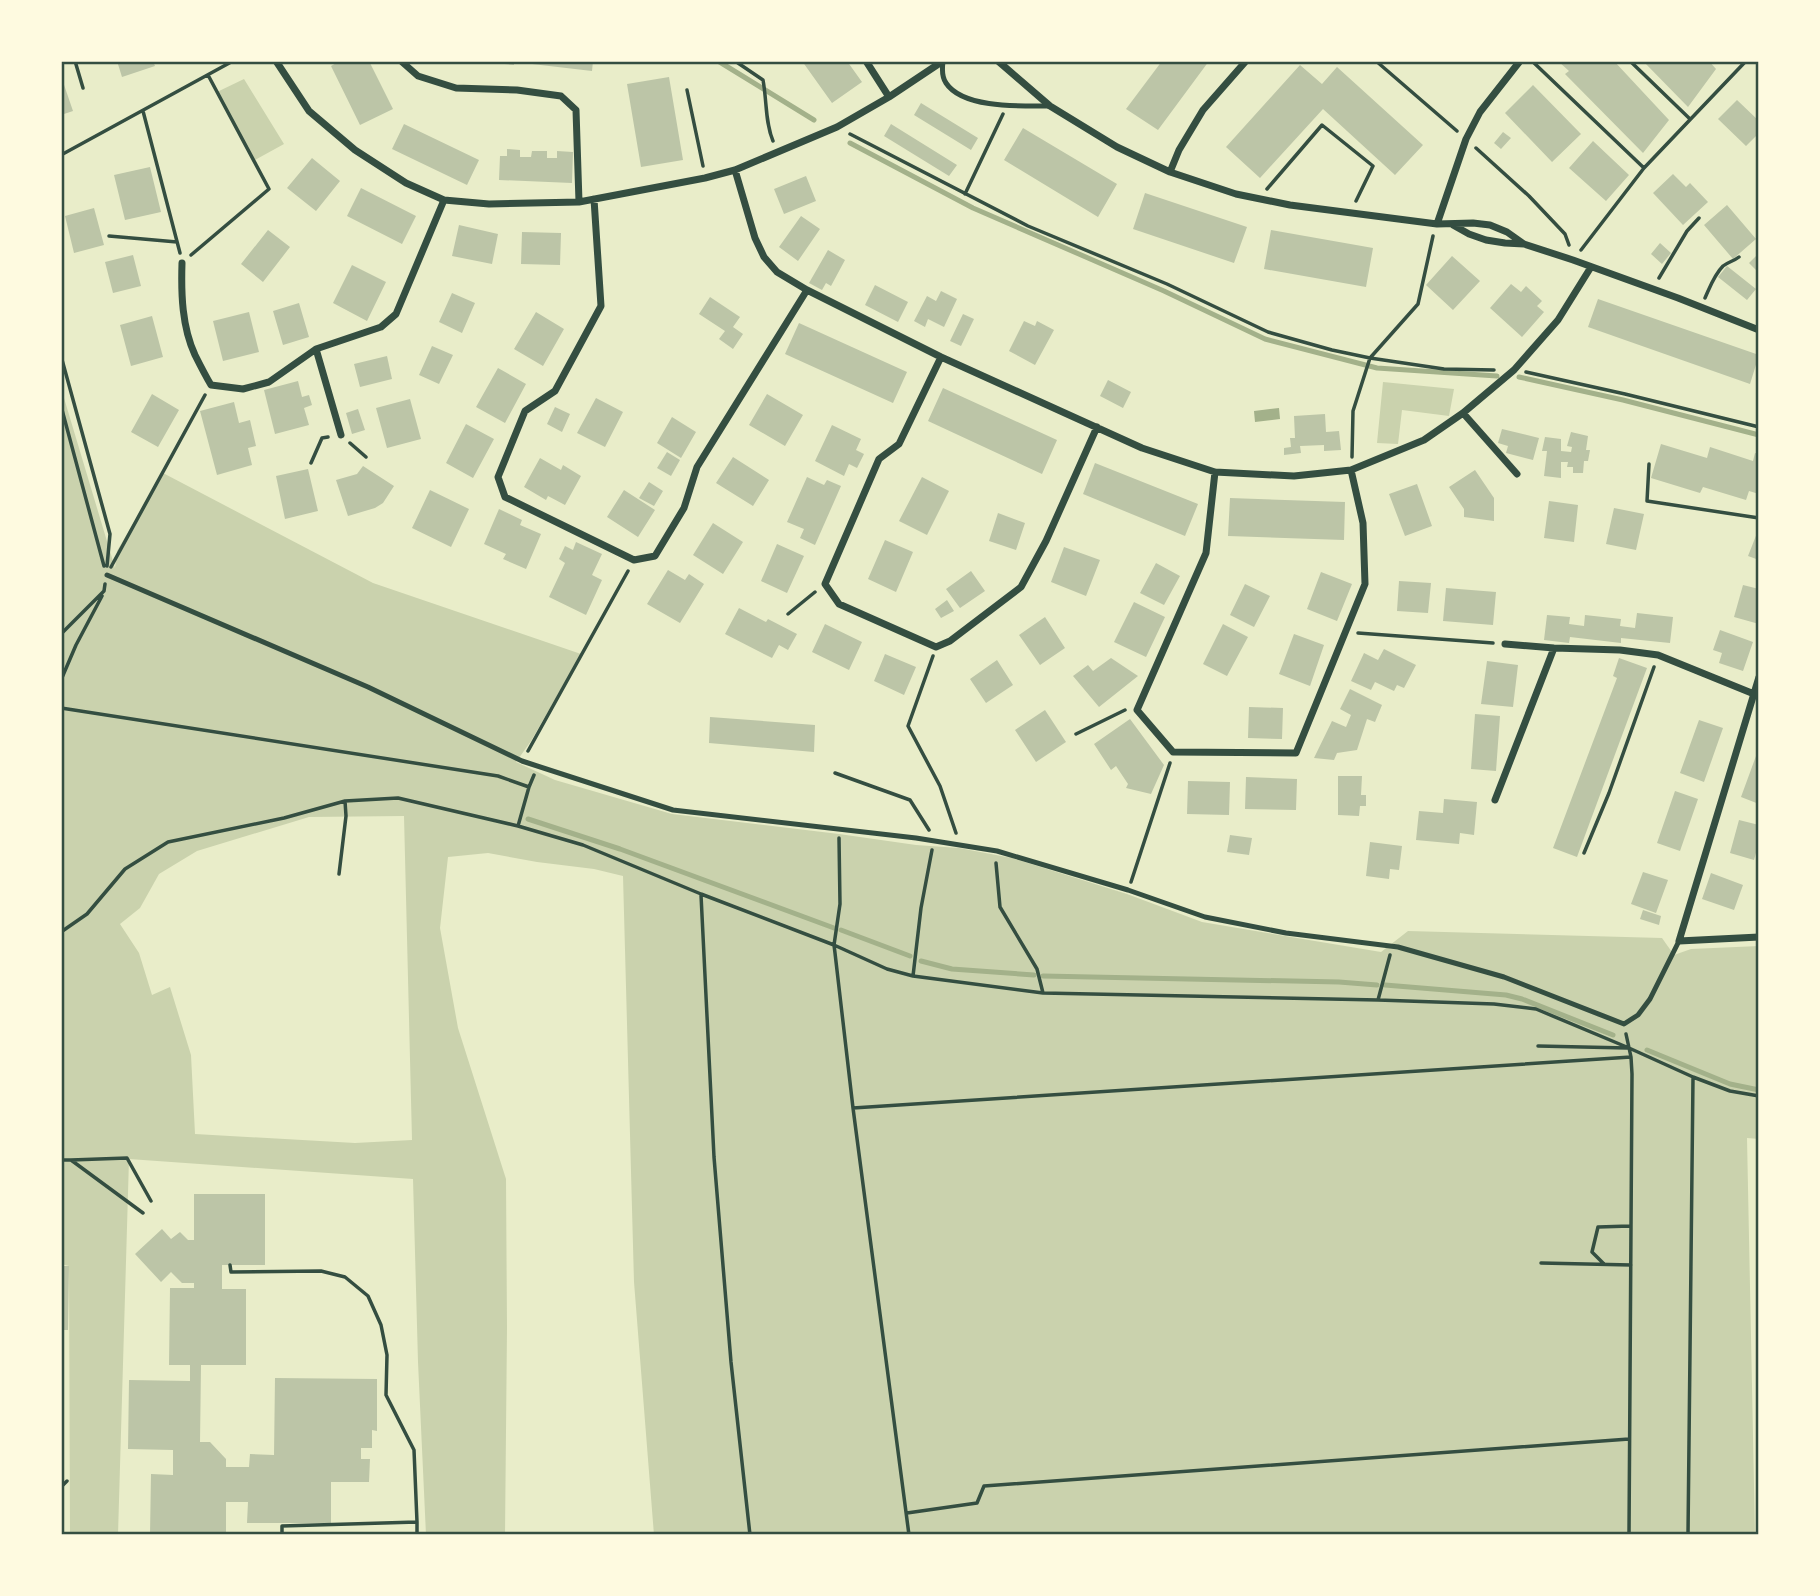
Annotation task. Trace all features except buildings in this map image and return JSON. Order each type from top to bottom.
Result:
[{"type":"street","points":[[276,61],[309,111],[355,150],[406,183],[444,200],[489,204],[594,200],[735,170],[837,127],[943,62]]},
{"type":"street","points":[[401,61],[418,76],[456,88],[517,90],[561,96],[576,110],[579,202]]},
{"type":"street","points":[[866,61],[889,97]]},
{"type":"street","points":[[998,61],[1050,106],[1117,146],[1170,172],[1236,194],[1290,205],[1437,224],[1490,225],[1507,232],[1524,244]]},
{"type":"street","points":[[1170,172],[1179,150],[1203,110],[1245,61]]},
{"type":"street","points":[[1437,224],[1466,139],[1480,112],[1520,61]]},
{"type":"street","points":[[735,170],[755,238],[764,257],[778,272],[807,290],[942,357],[1142,448],[1215,472],[1294,476],[1351,470],[1424,440],[1463,413],[1514,370],[1558,320],[1591,267]]},
{"type":"street","points":[[182,263],[184,316],[194,353],[211,385],[243,389],[269,382],[316,349],[382,327],[396,314],[444,200]]},
{"type":"street","points":[[594,200],[601,306],[555,391],[525,411],[498,477],[505,496],[634,560],[655,556],[684,508],[697,467],[807,290]]},
{"type":"street","points":[[1453,225],[1486,240],[1524,244],[1573,260],[1759,330]]},
{"type":"street","points":[[316,349],[341,435]]},
{"type":"street","points":[[942,357],[899,444],[879,459],[825,584],[839,604],[936,648],[950,641],[1021,587],[1046,541],[1097,427]]},
{"type":"street","points":[[1463,413],[1517,474]]},
{"type":"street","points":[[1215,472],[1206,553],[1137,710],[1173,752],[1296,753],[1365,584],[1363,523],[1351,470]]},
{"type":"street","points":[[1505,644],[1620,650],[1658,655],[1756,694]]},
{"type":"street","points":[[1495,800],[1554,648]]},
{"type":"street","points":[[1759,677],[1679,941],[1759,937]]},
{"type":"lane","points":[[943,62],[942,74],[946,83],[961,96],[1007,106],[1050,106]]},
{"type":"lane","points":[[107,575],[368,687],[522,761],[673,810],[934,840],[997,851],[1205,917],[1286,933],[1393,946],[1504,977],[1624,1024],[1638,1015],[1650,999],[1679,941]]},
{"type":"path","points":[[75,61],[83,88]]},
{"type":"path","points":[[61,155],[233,61]]},
{"type":"path","points":[[736,61],[763,80],[767,101],[767,127],[778,153]]},
{"type":"path","points":[[1377,61],[1529,196],[1565,234],[1573,260]]},
{"type":"path","points":[[1532,61],[1644,168]]},
{"type":"path","points":[[1630,61],[1690,120]]},
{"type":"path","points":[[1737,61],[1742,66]]},
{"type":"path","points":[[1573,260],[1644,168],[1746,61]]},
{"type":"path","points":[[143,111],[182,263],[269,189],[208,75]]},
{"type":"path","points":[[687,90],[705,178]]},
{"type":"path","points":[[965,194],[1007,106]]},
{"type":"path","points":[[1259,198],[1322,125],[1373,166],[1360,192]]},
{"type":"path","points":[[837,127],[1028,226],[1167,284],[1268,332],[1369,361],[1444,369],[1514,370],[1759,427]]},
{"type":"path","points":[[1652,288],[1687,230],[1699,218]]},
{"type":"path","points":[[1351,470],[1353,411],[1369,361],[1418,304],[1437,224]]},
{"type":"path","points":[[109,236],[177,242]]},
{"type":"path","points":[[1702,307],[1716,275],[1726,263],[1739,257]]},
{"type":"path","points":[[61,356],[110,534],[104,591],[61,680]]},
{"type":"path","points":[[107,575],[211,385]]},
{"type":"path","points":[[61,407],[107,575]]},
{"type":"path","points":[[312,463],[322,438],[341,435],[366,457]]},
{"type":"path","points":[[1649,464],[1647,501],[1759,518]]},
{"type":"path","points":[[522,761],[634,560]]},
{"type":"path","points":[[788,614],[825,584]]},
{"type":"path","points":[[61,634],[104,591]]},
{"type":"path","points":[[1345,632],[1505,644]]},
{"type":"path","points":[[936,648],[908,726],[940,786],[960,844]]},
{"type":"path","points":[[1584,853],[1609,793],[1658,655]]},
{"type":"path","points":[[1076,734],[1139,703]]},
{"type":"path","points":[[61,708],[498,776],[529,787]]},
{"type":"path","points":[[1128,891],[1173,752]]},
{"type":"path","points":[[518,826],[529,787],[539,766]]},
{"type":"path","points":[[835,774],[910,800],[934,840],[921,908],[913,976]]},
{"type":"path","points":[[61,932],[87,914],[125,869],[167,842],[284,818],[345,801],[398,798],[518,826],[583,845],[834,945],[887,969],[913,976],[1043,993],[1378,1000],[1494,1004],[1536,1009],[1693,1077],[1730,1091],[1759,1096]]},
{"type":"path","points":[[339,874],[346,816],[345,801]]},
{"type":"path","points":[[839,829],[840,904],[834,945],[909,1535]]},
{"type":"path","points":[[997,851],[1000,907],[1037,969],[1043,993]]},
{"type":"path","points":[[701,894],[713,1157],[730,1362],[750,1535]]},
{"type":"path","points":[[1378,1000],[1393,946]]},
{"type":"path","points":[[1624,1024],[1631,1057],[1629,1535]]},
{"type":"path","points":[[1538,1046],[1629,1048]]},
{"type":"path","points":[[853,1108],[1631,1057]]},
{"type":"path","points":[[1688,1535],[1693,1077]]},
{"type":"path","points":[[61,1160],[127,1158],[151,1201]]},
{"type":"path","points":[[71,1160],[143,1213]]},
{"type":"path","points":[[1604,1265],[1592,1252],[1598,1227],[1631,1226]]},
{"type":"path","points":[[1541,1263],[1630,1265]]},
{"type":"path","points":[[230,1265],[230,1272],[321,1271],[345,1277],[368,1296],[381,1325],[387,1355],[386,1395],[414,1450],[417,1535]]},
{"type":"path","points":[[906,1513],[977,1503],[984,1486],[1629,1439]]},
{"type":"path","points":[[61,1488],[67,1481]]},
{"type":"path","points":[[282,1535],[282,1526],[417,1522]]},
{"type":"shaded area","points":[[244,79],[284,144],[253,161],[217,92]]},
{"type":"shaded area","points":[[1383,382],[1454,389],[1449,416],[1402,410],[1398,444],[1377,443]]},
{"type":"shaded area","points":[[61,388],[115,568],[117,551],[163,473],[373,583],[581,654],[516,762],[555,780],[672,814],[959,848],[1012,858],[1127,894],[1202,922],[1381,952],[1408,931],[1662,938],[1674,955],[1691,949],[1759,946],[1759,1139],[1747,1138],[1755,1535],[654,1535],[634,1282],[623,876],[594,869],[488,853],[448,857],[440,928],[458,1028],[506,1179],[505,1535],[426,1535],[413,1179],[129,1159],[118,1535],[70,1535],[69,1266],[61,1264]],"holes":[[[404,816],[412,1140],[355,1143],[195,1134],[191,1055],[170,987],[152,995],[139,953],[120,924],[140,908],[159,874],[197,851],[309,817]]]},
{"type":"shaded area","points":[[1279,408],[1280,419],[1255,422],[1254,411]]},
{"type":"waterway","points":[[718,61],[814,120]]},
{"type":"waterway","points":[[850,143],[973,208],[1164,291],[1265,339],[1377,368],[1497,376]]},
{"type":"waterway","points":[[1519,377],[1759,435]]},
{"type":"waterway","points":[[528,819],[620,849],[834,928]]},
{"type":"waterway","points":[[841,930],[910,956]]},
{"type":"waterway","points":[[921,961],[952,969],[1034,975]]},
{"type":"waterway","points":[[1043,976],[1377,985]]},
{"type":"waterway","points":[[1385,985],[1506,995],[1613,1035]]},
{"type":"waterway","points":[[1647,1050],[1730,1084],[1759,1090]]}]
